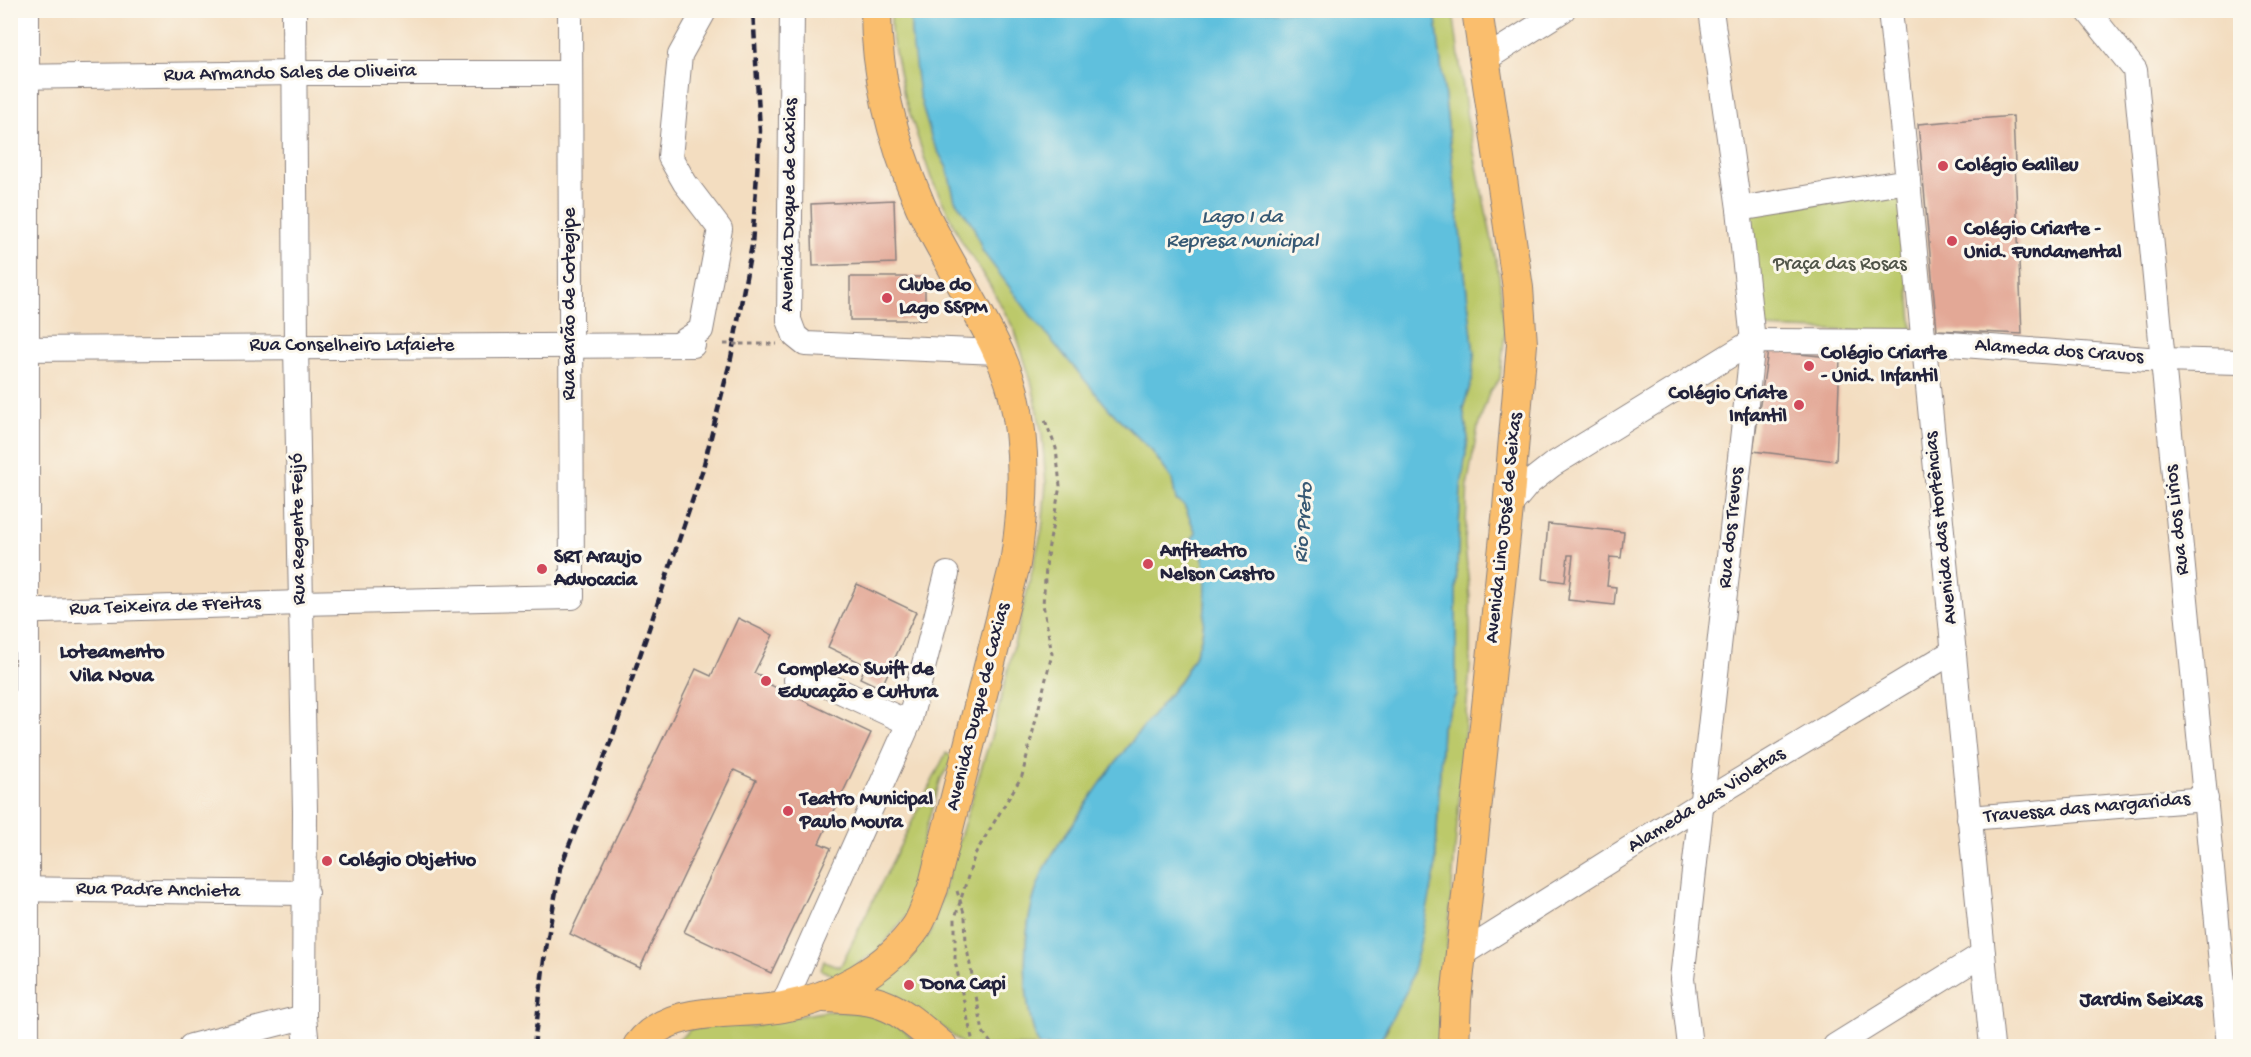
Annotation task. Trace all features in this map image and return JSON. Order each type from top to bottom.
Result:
[{"type":"main road","name":"Avenida Duque de Caxias","points":[[638,1047],[662,1025],[686,1017],[782,1007],[820,998],[871,970],[897,951],[918,925],[933,888],[1015,564],[1022,517],[1023,468],[1019,424],[1012,390],[998,352],[921,207],[898,149],[885,93],[876,34],[876,10]]},
{"type":"main road","name":"Avenida Lino José de Seixas","points":[[1454,1047],[1456,1000],[1508,508],[1522,344],[1477,10]]},
{"type":"main road","points":[[820,998],[856,999],[889,1007],[917,1025],[941,1046]]},
{"type":"street","points":[[27,10],[19,77],[18,889],[27,1047]]},
{"type":"street","name":"Rua Regente Feijó","points":[[294,10],[296,346],[306,893],[304,1017],[307,1047]]},
{"type":"street","name":"Rua Barão de Cotegipe","points":[[570,10],[572,597]]},
{"type":"street","name":"Rua Conselheiro Lafaiete","points":[[19,349],[686,345],[701,330],[720,229],[685,183],[670,157],[680,55],[705,10]]},
{"type":"street","name":"Avenida Duque de Caxias","points":[[792,10],[789,320],[795,336],[805,344],[998,352]]},
{"type":"street","points":[[1484,60],[1563,10]]},
{"type":"street","name":"Rua dos Trevos","points":[[1690,1047],[1682,979],[1753,341],[1739,209],[1711,10]]},
{"type":"street","name":"Avenida das Hortências","points":[[1890,10],[1992,1047]]},
{"type":"street","name":"Rua dos Lirios","points":[[2087,10],[2135,70],[2161,360],[2229,1047]]},
{"type":"street","name":"Rua Armando Sales de Oliveira","points":[[19,77],[295,73],[570,73]]},
{"type":"street","points":[[1739,209],[1908,181]]},
{"type":"street","points":[[1508,508],[1529,483],[1552,465],[1753,341]]},
{"type":"street","name":"Alameda dos Cravos","points":[[1753,341],[1924,342],[2161,360],[2241,362]]},
{"type":"street","points":[[1512,458],[1525,466],[1552,465]]},
{"type":"street","points":[[782,1007],[909,723],[948,574]]},
{"type":"street","name":"Rua Teixeira de Freitas","points":[[20,612],[572,597]]},
{"type":"street","name":"Alameda das Violetas","points":[[1462,954],[1702,803],[1954,651]]},
{"type":"street","points":[[796,680],[812,678],[909,723]]},
{"type":"street","name":"Travessa das Margaridas","points":[[1969,818],[2206,799]]},
{"type":"street","name":"Rua Padre Anchieta","points":[[18,889],[306,893]]},
{"type":"street","points":[[1835,1047],[1983,954]]},
{"type":"street","points":[[802,959],[805,982],[820,998]]},
{"type":"street","points":[[191,1047],[304,1017]]},
{"type":"path","points":[[724,344],[766,344]]},
{"type":"path","points":[[976,1047],[973,1043],[955,961],[955,918],[975,854],[1022,776],[1052,654],[1043,604],[1047,556],[1060,486],[1056,448],[1043,416]]},
{"type":"green space","points":[[911,10],[911,33],[932,140],[947,168],[955,200],[973,225],[983,252],[1109,409],[1152,451],[1172,479],[1176,500],[1184,505],[1196,534],[1189,543],[1201,554],[1204,563],[1206,586],[1204,614],[1201,637],[1194,657],[1063,838],[1041,877],[1034,896],[1025,961],[1028,1006],[1039,1046],[965,1046],[941,1026],[872,988],[930,934],[994,727],[1042,530],[1046,484],[1042,435],[1032,384],[1015,331],[962,242],[931,178],[904,96],[891,32],[891,11]]},
{"type":"green space","points":[[1435,11],[1453,11],[1467,118],[1499,275],[1505,333],[1500,379],[1489,393],[1478,427],[1468,481],[1465,545],[1470,598],[1470,666],[1439,1046],[1377,1046],[1388,1028],[1435,873],[1442,727],[1456,694],[1456,587],[1461,488],[1468,438],[1463,408],[1472,380],[1474,354]]},
{"type":"green space","name":"Praça das Rosas","points":[[1900,189],[1913,333],[1759,328],[1749,213]]},
{"type":"green space","points":[[946,753],[954,758],[941,778],[928,822],[918,861],[920,893],[916,904],[880,949],[838,977],[821,970],[824,961],[840,967]]},
{"type":"green space","points":[[828,1011],[867,1013],[903,1029],[920,1046],[691,1046],[674,1042],[689,1029],[728,1024],[752,1027],[769,1021]]},
{"type":"water","name":"Lago I da Represa Municipal","points":[[911,11],[1435,11],[1474,354],[1472,380],[1463,408],[1468,438],[1461,488],[1456,587],[1456,694],[1442,727],[1435,873],[1418,952],[1408,988],[1377,1046],[1039,1046],[1028,1006],[1025,962],[1034,896],[1053,853],[1063,838],[1116,762],[1188,669],[1201,637],[1206,586],[1204,563],[1201,554],[1189,543],[1196,533],[1184,505],[1176,500],[1172,479],[1152,451],[1109,409],[1032,317],[983,252],[973,225],[955,200],[947,168],[932,140],[919,94],[911,33]]},
{"type":"building","points":[[2013,116],[2022,334],[1937,330],[1918,124]]},
{"type":"building","points":[[894,200],[896,263],[813,266],[811,204]]},
{"type":"building","name":"Clube do Lago SSPM","points":[[850,277],[925,277],[925,320],[850,320]]},
{"type":"building","name":"Colégio Criate Infantil","points":[[1768,351],[1840,358],[1836,461],[1753,451]]},
{"type":"building","points":[[1548,524],[1624,532],[1621,558],[1610,557],[1607,586],[1616,587],[1614,605],[1568,600],[1573,555],[1568,555],[1565,582],[1543,579]]},
{"type":"building","points":[[857,584],[916,612],[881,688],[860,678],[866,665],[828,647]]},
{"type":"building","name":"Teatro Municipal Paulo Moura","points":[[738,618],[773,635],[754,673],[762,676],[760,680],[871,733],[819,843],[831,848],[771,973],[684,932],[756,780],[734,770],[640,968],[570,934],[696,669],[711,676]]},
{"type":"railway","points":[[534,1046],[544,960],[560,868],[611,741],[702,472],[731,358],[752,245],[760,131],[753,10]]},
{"type":"place","name":"Colégio Galileu","points":[[1943,166]]},
{"type":"place","name":"Colégio Criarte - Unid. Fundamental","points":[[1952,241]]},
{"type":"place","name":"Clube do Lago SSPM","points":[[887,298]]},
{"type":"place","name":"Colégio Criarte - Unid. Infantil","points":[[1809,366]]},
{"type":"place","name":"Colégio Criate Infantil","points":[[1799,405]]},
{"type":"place","name":"Anfiteatro Nelson Castro","points":[[1148,564]]},
{"type":"place","name":"SRT Araujo Advocacia","points":[[542,569]]},
{"type":"place","name":"Complexo Swift de Educação e Cultura","points":[[766,681]]},
{"type":"place","name":"Teatro Municipal Paulo Moura","points":[[788,811]]},
{"type":"place","name":"Colégio Objetivo","points":[[327,861]]},
{"type":"place","name":"Dona Capi","points":[[909,985]]},
{"type":"district","name":"Loteamento Vila Nova","points":[[112,665]]},
{"type":"district","name":"Jardim Seixas","points":[[2141,1001]]},
{"type":"water label","name":"Rio Preto","points":[[1305,523]]}]
